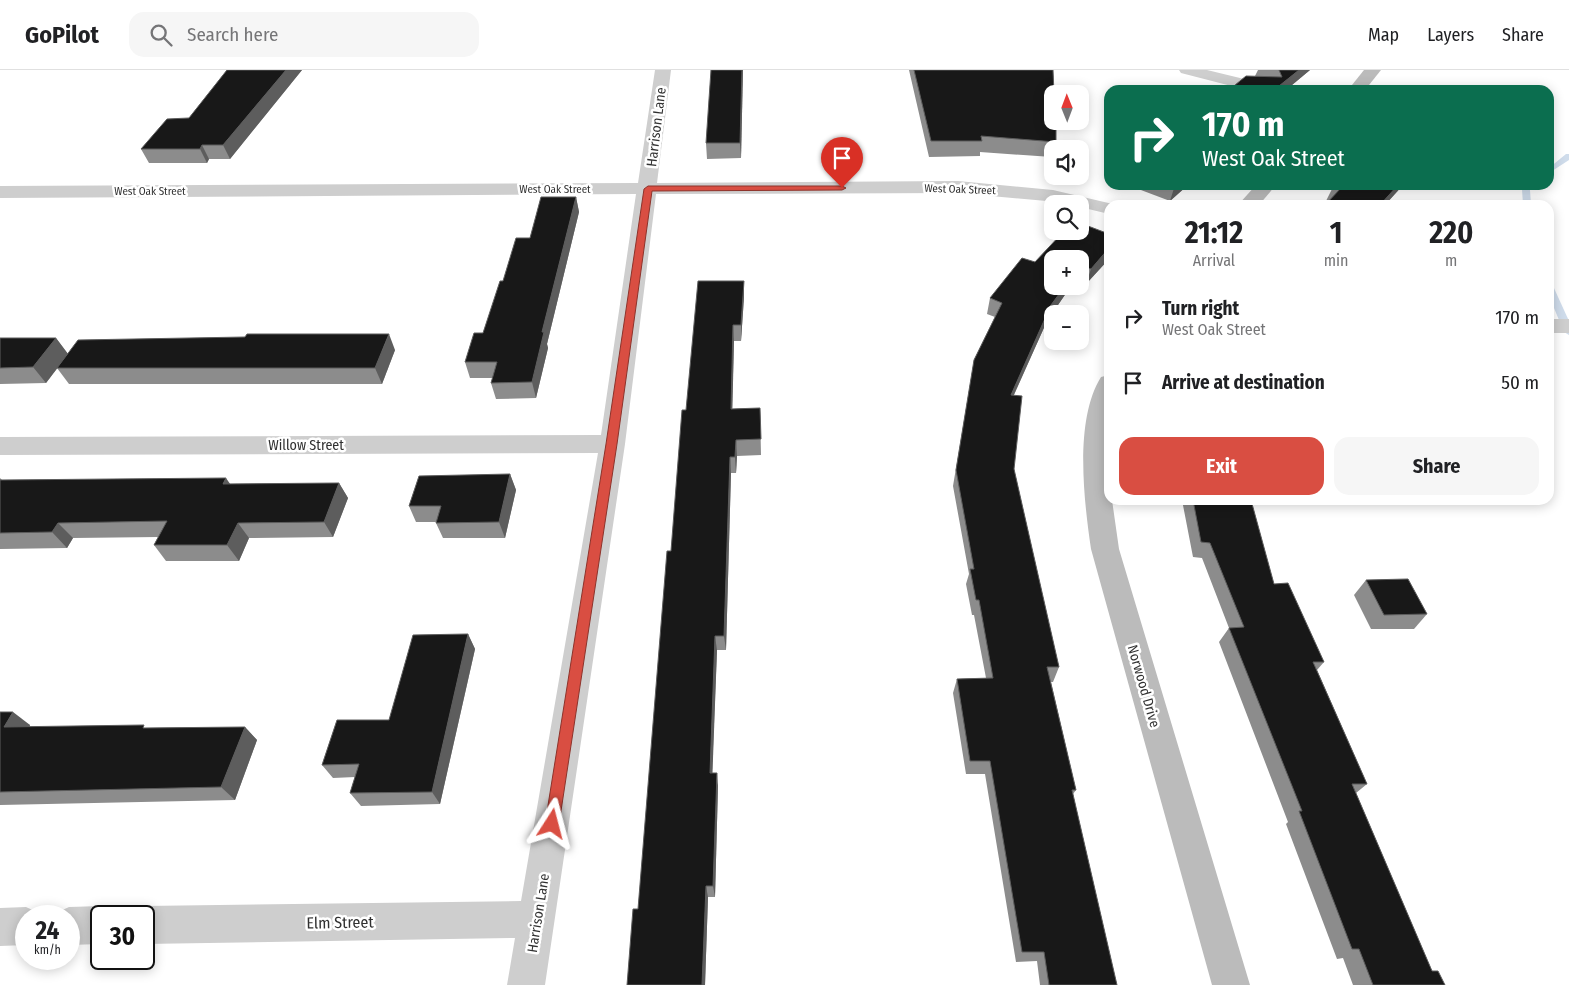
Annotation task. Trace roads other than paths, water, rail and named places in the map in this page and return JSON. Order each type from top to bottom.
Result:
[{"type":"street","name":"Harrison Lane","points":[[526,985],[612,444],[663,70]]},
{"type":"street","points":[[1187,70],[1247,85]]},
{"type":"street","points":[[1360,85],[1373,70]]},
{"type":"street","name":"West Oak Street","points":[[0,192],[958,187],[1083,201],[1104,207]]},
{"type":"street","points":[[1252,200],[1262,190]]},
{"type":"street","points":[[1554,326],[1569,326]]},
{"type":"street","name":"Norwood Drive","points":[[1104,397],[1096,462],[1098,503],[1104,549],[1231,985]]},
{"type":"street","name":"Willow Street","points":[[0,446],[612,444]]},
{"type":"street","name":"Elm Street","points":[[155,925],[537,920]]},
{"type":"street","points":[[0,927],[15,926]]},
{"type":"waterway","points":[[1554,167],[1569,156]]},
{"type":"waterway","points":[[1526,190],[1527,200]]},
{"type":"waterway","points":[[1554,298],[1569,332]]}]
